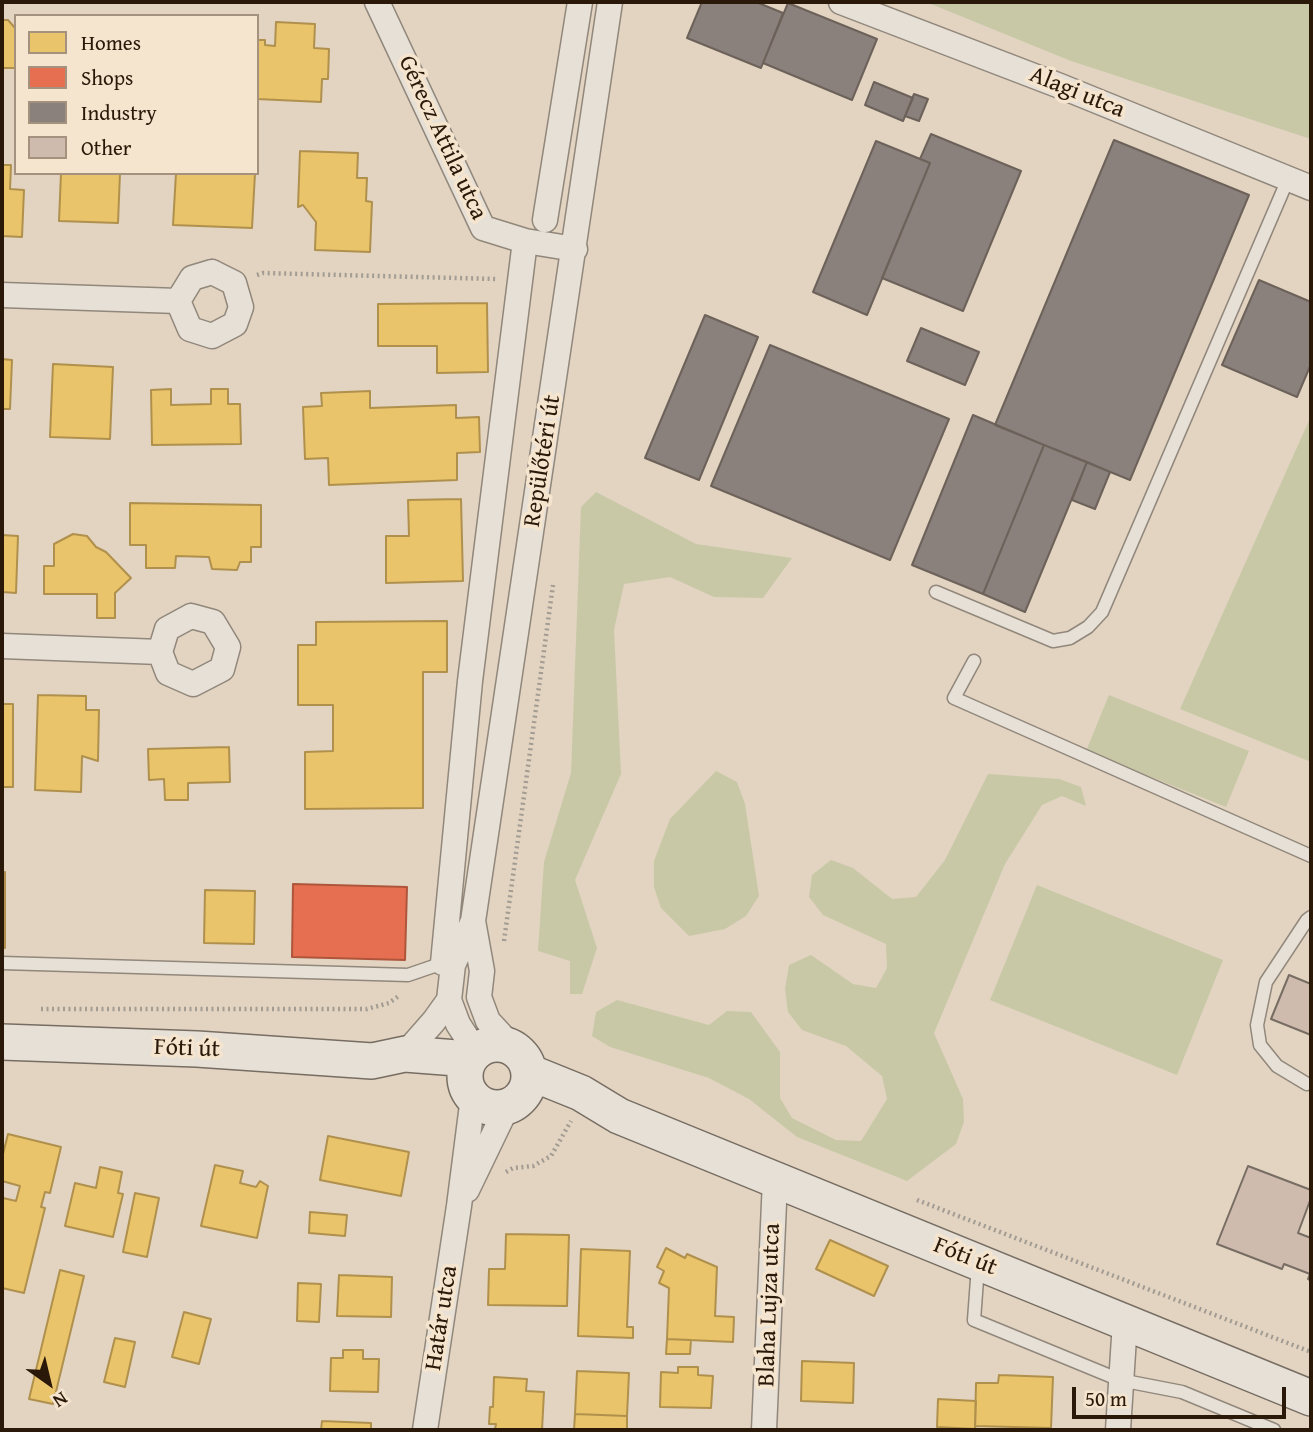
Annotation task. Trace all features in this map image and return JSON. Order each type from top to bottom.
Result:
[{"type":"main road","name":"Fóti út","points":[[2,1042],[388,1058],[471,1073]]},
{"type":"main road","name":"Fóti út","points":[[471,1073],[487,1046],[500,1044],[516,1082]]},
{"type":"main road","name":"Fóti út","points":[[471,1073],[482,1104],[494,1108],[516,1082]]},
{"type":"main road","name":"Fóti út","points":[[516,1082],[581,1093],[619,1116],[1311,1398]]},
{"type":"street","name":"Gérecz Attila utca","points":[[377,2],[483,228],[525,241],[575,248]]},
{"type":"street","points":[[545,220],[580,2]]},
{"type":"street","name":"Repülőtéri út","points":[[471,1073],[449,999],[453,965],[473,921],[610,2]]},
{"type":"street","name":"Alagi utca","points":[[841,2],[1060,86],[1311,188]]},
{"type":"street","points":[[443,963],[470,681],[525,241]]},
{"type":"street","points":[[212,272],[234,284],[241,307],[234,324],[212,336],[190,330],[178,301],[192,278],[212,272]]},
{"type":"street","points":[[2,295],[178,301]]},
{"type":"street","points":[[2,646],[160,652]]},
{"type":"street","name":"Repülőtéri út","points":[[473,921],[482,971],[479,997],[516,1082]]},
{"type":"street","points":[[388,1058],[449,999]]},
{"type":"street","name":"Határ utca","points":[[425,1430],[459,1206],[471,1073]]},
{"type":"street","name":"Határ utca","points":[[459,1206],[516,1082]]},
{"type":"street","name":"Blaha Lujza utca","points":[[764,1430],[775,1180]]},
{"type":"street","points":[[1118,1430],[1125,1322]]},
{"type":"lane","points":[[936,592],[1053,641],[1070,638],[1088,627],[1102,612],[1288,179]]},
{"type":"lane","points":[[525,241],[545,220]]},
{"type":"lane","points":[[974,661],[954,698],[1311,856]]},
{"type":"lane","points":[[1307,1084],[1277,1066],[1260,1045],[1257,1026],[1266,982],[1311,917]]},
{"type":"lane","points":[[2,963],[408,975],[443,963]]},
{"type":"lane","points":[[978,1262],[974,1320],[1121,1380],[1182,1392],[1274,1430]]},
{"type":"path","points":[[234,284],[263,273],[521,280]]},
{"type":"path","points":[[29,1009],[326,1008]]},
{"type":"path","points":[[502,1175],[513,1168],[533,1166],[551,1156],[561,1137]]},
{"type":"path","points":[[910,1198],[1311,1352]]},
{"type":"green space","points":[[926,2],[1311,2],[1311,139],[1071,61]]},
{"type":"green space","points":[[1311,416],[1311,762],[1180,709]]},
{"type":"green space","points":[[596,492],[696,544],[792,558],[763,598],[714,597],[670,577],[624,584],[614,630],[621,774],[575,880],[597,948],[582,994],[570,994],[570,961],[538,951],[544,862],[571,773],[581,507]]},
{"type":"green space","points":[[1109,695],[1249,751],[1226,807],[1086,751]]},
{"type":"green space","points":[[716,771],[737,782],[745,804],[759,896],[746,916],[725,929],[689,936],[661,908],[654,887],[654,861],[670,819]]},
{"type":"green space","points":[[988,774],[1059,779],[1081,787],[1086,806],[1062,796],[1042,805],[1005,864],[934,1033],[963,1099],[964,1122],[956,1144],[907,1181],[797,1137],[749,1099],[709,1078],[610,1047],[592,1036],[596,1012],[617,1000],[709,1025],[727,1011],[751,1012],[780,1052],[780,1098],[792,1118],[836,1140],[861,1141],[887,1099],[882,1076],[846,1046],[802,1030],[788,1012],[785,989],[789,965],[811,955],[853,984],[876,988],[887,968],[886,944],[823,915],[809,897],[812,875],[831,860],[853,868],[892,899],[916,897],[945,860]]},
{"type":"green space","points":[[1037,885],[1223,960],[1177,1075],[990,1000]]},
{"type":"building: Homes","points":[[2,20],[8,20],[14,27],[14,68],[2,68]]},
{"type":"building: Homes","points":[[276,22],[315,24],[314,48],[329,49],[328,79],[322,79],[321,102],[259,99],[259,40],[265,40],[265,45],[275,46]]},
{"type":"building: Homes","points":[[300,151],[358,153],[357,178],[367,178],[366,201],[372,202],[370,252],[315,250],[316,222],[303,205],[298,207]]},
{"type":"building: Homes","points":[[2,165],[11,165],[10,189],[24,190],[22,237],[2,236]]},
{"type":"building: Homes","points":[[61,175],[120,175],[118,223],[59,221]]},
{"type":"building: Homes","points":[[176,175],[255,175],[252,228],[173,225]]},
{"type":"building: Homes","points":[[487,303],[488,372],[437,373],[437,346],[378,346],[378,304]]},
{"type":"building: Homes","points":[[2,359],[12,360],[10,409],[2,409]]},
{"type":"building: Homes","points":[[53,364],[113,367],[110,439],[50,437]]},
{"type":"building: Homes","points":[[171,389],[171,405],[211,404],[211,389],[228,389],[228,404],[240,404],[241,444],[152,445],[151,390]]},
{"type":"building: Homes","points":[[370,391],[370,408],[456,405],[456,418],[479,417],[480,452],[457,453],[457,480],[329,485],[328,458],[305,459],[303,407],[322,406],[321,393]]},
{"type":"building: Homes","points":[[461,499],[463,581],[386,583],[386,536],[409,536],[408,500]]},
{"type":"building: Homes","points":[[130,503],[261,505],[261,547],[251,547],[251,562],[240,562],[237,570],[212,569],[209,557],[176,556],[175,568],[146,568],[146,545],[130,545]]},
{"type":"building: Homes","points":[[73,534],[87,536],[131,578],[115,593],[115,618],[97,618],[97,594],[44,594],[44,566],[54,566],[54,544]]},
{"type":"building: Homes","points":[[2,535],[18,536],[16,593],[2,592]]},
{"type":"building: Homes","points":[[447,621],[447,672],[423,672],[423,808],[305,809],[305,752],[333,751],[333,705],[298,705],[298,645],[316,645],[316,622]]},
{"type":"building: Homes","points":[[38,695],[86,696],[86,710],[99,710],[98,761],[82,756],[81,792],[35,790]]},
{"type":"building: Homes","points":[[2,704],[13,704],[13,787],[2,787]]},
{"type":"building: Homes","points":[[229,747],[230,782],[188,783],[188,800],[165,800],[164,779],[149,780],[148,749]]},
{"type":"building: Homes","points":[[2,872],[5,872],[5,948],[2,948]]},
{"type":"building: Homes","points":[[205,890],[255,891],[254,944],[204,943]]},
{"type":"building: Homes","points":[[8,1134],[61,1147],[50,1193],[45,1192],[41,1207],[45,1208],[24,1293],[2,1288],[2,1203],[3,1198],[16,1201],[20,1186],[2,1181],[2,1158]]},
{"type":"building: Homes","points":[[328,1136],[409,1152],[401,1196],[320,1180]]},
{"type":"building: Homes","points":[[215,1165],[243,1171],[240,1183],[256,1187],[260,1181],[268,1186],[257,1238],[201,1226]]},
{"type":"building: Homes","points":[[100,1167],[122,1172],[118,1193],[123,1194],[113,1237],[65,1226],[75,1183],[96,1188]]},
{"type":"building: Homes","points":[[135,1193],[159,1198],[147,1257],[123,1252]]},
{"type":"building: Homes","points":[[310,1212],[347,1215],[345,1236],[309,1233]]},
{"type":"building: Homes","points":[[506,1234],[569,1235],[567,1306],[488,1305],[489,1269],[505,1269]]},
{"type":"building: Homes","points":[[830,1240],[888,1266],[874,1296],[816,1269]]},
{"type":"building: Homes","points":[[666,1248],[685,1258],[687,1254],[717,1267],[715,1316],[734,1317],[733,1342],[667,1339],[669,1288],[659,1283],[664,1271],[657,1267]]},
{"type":"building: Homes","points":[[581,1249],[630,1251],[627,1327],[633,1327],[633,1338],[578,1336]]},
{"type":"building: Homes","points":[[60,1270],[84,1276],[53,1404],[29,1399]]},
{"type":"building: Homes","points":[[339,1275],[392,1277],[391,1317],[337,1316]]},
{"type":"building: Homes","points":[[298,1283],[321,1284],[319,1322],[297,1321]]},
{"type":"building: Homes","points":[[184,1312],[211,1319],[199,1364],[172,1357]]},
{"type":"building: Homes","points":[[115,1338],[135,1342],[125,1387],[104,1382]]},
{"type":"building: Homes","points":[[667,1339],[691,1340],[690,1354],[666,1354]]},
{"type":"building: Homes","points":[[343,1350],[363,1350],[363,1359],[379,1359],[378,1392],[330,1391],[331,1358],[343,1358]]},
{"type":"building: Homes","points":[[802,1361],[854,1363],[853,1403],[801,1401]]},
{"type":"building: Homes","points":[[678,1367],[698,1367],[698,1375],[713,1376],[711,1408],[660,1407],[661,1372],[678,1373]]},
{"type":"building: Homes","points":[[577,1371],[629,1373],[627,1416],[575,1414]]},
{"type":"building: Homes","points":[[999,1375],[1053,1377],[1051,1428],[975,1426],[976,1383],[998,1383]]},
{"type":"building: Homes","points":[[494,1377],[527,1379],[526,1391],[544,1392],[542,1430],[495,1429],[496,1424],[489,1424],[490,1407],[493,1407]]},
{"type":"building: Homes","points":[[938,1399],[976,1401],[975,1429],[937,1427]]},
{"type":"building: Homes","points":[[575,1414],[627,1416],[627,1430],[574,1430]]},
{"type":"building: Homes","points":[[322,1421],[371,1423],[371,1430],[321,1430]]},
{"type":"building: Shops","points":[[293,884],[407,887],[405,960],[292,957]]},
{"type":"building: Industry","points":[[702,2],[756,2],[783,13],[761,68],[687,38]]},
{"type":"building: Industry","points":[[788,3],[877,39],[852,100],[763,63]]},
{"type":"building: Industry","points":[[874,82],[913,98],[903,121],[865,105]]},
{"type":"building: Industry","points":[[914,94],[928,99],[919,121],[905,116]]},
{"type":"building: Industry","points":[[931,134],[1021,171],[963,311],[882,278],[930,163],[920,159]]},
{"type":"building: Industry","points":[[1114,140],[1249,195],[1130,480],[995,425]]},
{"type":"building: Industry","points":[[876,141],[930,163],[867,315],[813,292]]},
{"type":"building: Industry","points":[[1259,280],[1311,302],[1311,364],[1297,397],[1222,365]]},
{"type":"building: Industry","points":[[705,315],[758,337],[699,480],[645,458]]},
{"type":"building: Industry","points":[[921,328],[979,352],[965,385],[907,361]]},
{"type":"building: Industry","points":[[770,345],[949,419],[890,560],[711,486]]},
{"type":"building: Industry","points":[[973,415],[1044,445],[983,594],[912,565]]},
{"type":"building: Industry","points":[[1044,445],[1087,462],[1025,612],[983,594]]},
{"type":"building: Industry","points":[[1087,462],[1110,472],[1095,509],[1072,500]]},
{"type":"building: Other","points":[[1289,975],[1311,984],[1311,1035],[1271,1019]]},
{"type":"building: Other","points":[[1248,1166],[1311,1190],[1311,1198],[1298,1233],[1311,1238],[1311,1281],[1308,1279],[1310,1274],[1284,1264],[1282,1269],[1217,1244]]}]
